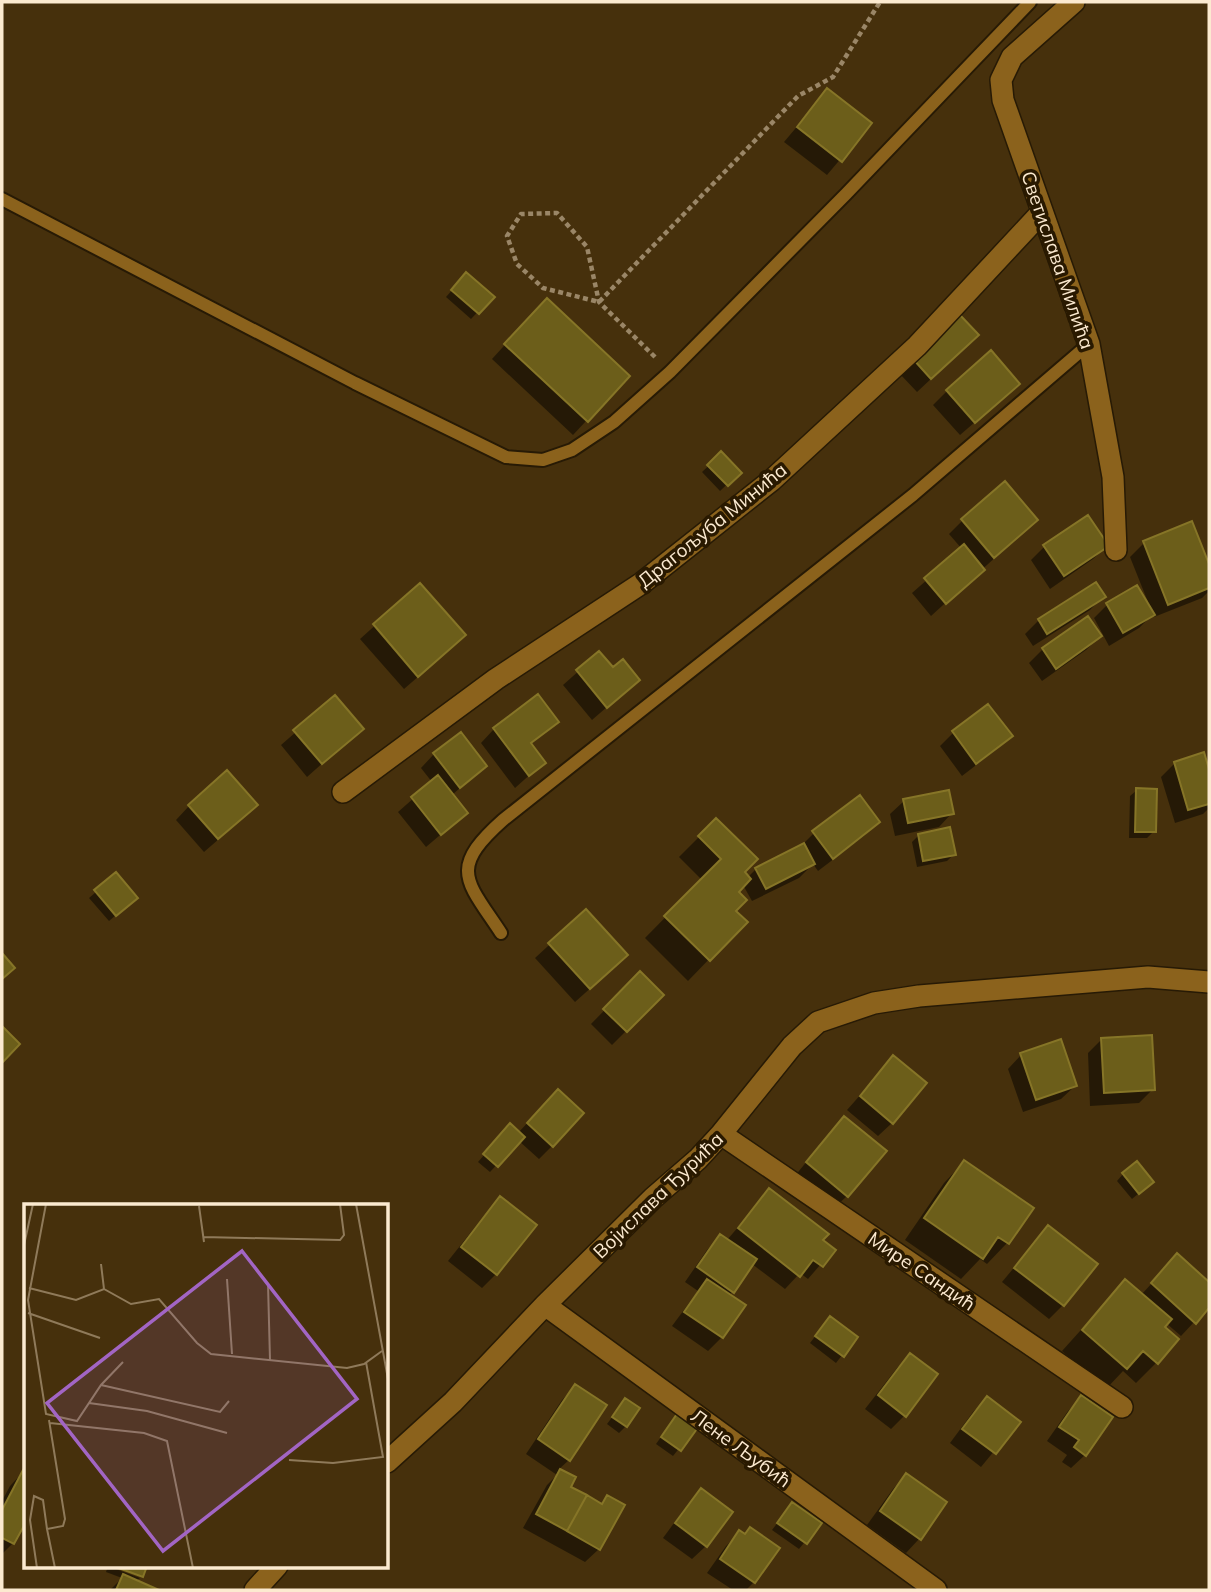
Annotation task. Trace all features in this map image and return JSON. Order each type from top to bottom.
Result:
[{"type":"street","name":"Светислава Милића","points":[[1074,2],[1012,57],[1001,80],[1003,100],[1089,344],[1113,477],[1116,550]]},
{"type":"street","name":"Драгољуба Минића","points":[[343,792],[496,679],[642,583],[772,480],[917,346],[1042,212]]},
{"type":"street","name":"Војислава Ђурића","points":[[388,1461],[453,1402],[545,1305],[721,1134],[792,1046],[818,1022],[874,1003],[919,996],[1148,977],[1209,982]]},
{"type":"street","name":"Мире Сандић","points":[[721,1134],[1122,1407]]},
{"type":"street","name":"Лене Љубић","points":[[545,1305],[936,1590]]},
{"type":"street","points":[[255,1590],[275,1568]]},
{"type":"lane","points":[[2,199],[355,383],[506,457],[543,460],[572,450],[614,422],[670,372],[1030,2]]},
{"type":"lane","points":[[501,933],[468,884],[469,864],[480,841],[913,495],[1089,344]]},
{"type":"path","points":[[599,302],[798,96],[833,77],[880,2]]},
{"type":"path","points":[[599,302],[587,247],[580,239],[557,214],[521,214],[508,236],[517,264],[543,288],[599,302],[670,372]]},
{"type":"building","points":[[827,88],[872,123],[842,162],[797,127]]},
{"type":"building","points":[[466,272],[495,297],[479,314],[451,290]]},
{"type":"building","points":[[547,298],[630,376],[588,422],[504,344]]},
{"type":"building","points":[[960,315],[979,335],[931,379],[913,359]]},
{"type":"building","points":[[991,350],[1020,384],[975,423],[946,390]]},
{"type":"building","points":[[721,451],[742,473],[728,486],[707,465]]},
{"type":"building","points":[[1005,481],[1038,520],[994,558],[961,519]]},
{"type":"building","points":[[1088,515],[1109,546],[1064,576],[1043,545]]},
{"type":"building","points":[[1192,521],[1209,564],[1209,588],[1168,605],[1143,541]]},
{"type":"building","points":[[964,544],[985,570],[946,604],[924,578]]},
{"type":"building","points":[[1096,582],[1106,597],[1047,634],[1038,619]]},
{"type":"building","points":[[420,583],[466,635],[418,677],[373,624]]},
{"type":"building","points":[[1137,585],[1155,615],[1123,633],[1106,603]]},
{"type":"building","points":[[1088,616],[1102,636],[1056,669],[1042,648]]},
{"type":"building","points":[[599,651],[613,667],[623,659],[640,680],[607,708],[576,670]]},
{"type":"building","points":[[538,694],[559,722],[531,743],[546,763],[529,776],[493,728]]},
{"type":"building","points":[[335,695],[364,729],[322,764],[293,730]]},
{"type":"building","points":[[988,704],[1013,736],[976,764],[952,731]]},
{"type":"building","points":[[461,732],[487,766],[460,788],[433,753]]},
{"type":"building","points":[[1204,752],[1209,769],[1209,804],[1188,810],[1174,762]]},
{"type":"building","points":[[227,770],[258,805],[218,839],[188,805]]},
{"type":"building","points":[[438,775],[468,813],[441,835],[411,797]]},
{"type":"building","points":[[1136,788],[1157,789],[1156,832],[1135,832]]},
{"type":"building","points":[[949,790],[954,814],[908,823],[903,799]]},
{"type":"building","points":[[860,795],[880,822],[833,859],[812,831]]},
{"type":"building","points":[[716,818],[758,859],[745,872],[751,879],[739,892],[747,900],[736,911],[748,922],[710,961],[664,916],[721,859],[698,836]]},
{"type":"building","points":[[950,827],[956,855],[923,861],[918,834]]},
{"type":"building","points":[[804,843],[815,864],[766,889],[755,868]]},
{"type":"building","points":[[116,872],[138,898],[116,916],[94,890]]},
{"type":"building","points":[[586,909],[628,955],[590,989],[548,943]]},
{"type":"building","points":[[2,953],[15,968],[2,979]]},
{"type":"building","points":[[640,971],[664,995],[627,1032],[603,1009]]},
{"type":"building","points":[[2,1026],[20,1044],[2,1063]]},
{"type":"building","points":[[1152,1035],[1155,1090],[1104,1093],[1101,1038]]},
{"type":"building","points":[[1061,1039],[1077,1086],[1036,1100],[1020,1053]]},
{"type":"building","points":[[893,1055],[927,1083],[893,1124],[860,1096]]},
{"type":"building","points":[[558,1089],[584,1113],[553,1147],[527,1123]]},
{"type":"building","points":[[844,1116],[887,1151],[848,1197],[806,1162]]},
{"type":"building","points":[[510,1123],[525,1137],[498,1167],[483,1154]]},
{"type":"building","points":[[964,1160],[1034,1208],[1009,1244],[998,1237],[983,1259],[924,1218]]},
{"type":"building","points":[[1137,1161],[1154,1182],[1139,1194],[1122,1173]]},
{"type":"building","points":[[769,1188],[829,1234],[823,1240],[836,1250],[823,1267],[813,1260],[800,1277],[738,1228]]},
{"type":"building","points":[[500,1196],[537,1225],[497,1275],[461,1247]]},
{"type":"building","points":[[1048,1225],[1098,1264],[1064,1306],[1014,1268]]},
{"type":"building","points":[[720,1234],[757,1259],[734,1293],[697,1267]]},
{"type":"building","points":[[1177,1253],[1209,1282],[1209,1308],[1196,1324],[1151,1283]]},
{"type":"building","points":[[707,1279],[746,1305],[723,1338],[684,1312]]},
{"type":"building","points":[[1125,1279],[1172,1319],[1165,1327],[1179,1339],[1158,1364],[1143,1351],[1127,1369],[1082,1330]]},
{"type":"building","points":[[830,1316],[858,1337],[844,1357],[815,1336]]},
{"type":"building","points":[[910,1353],[938,1374],[906,1417],[878,1395]]},
{"type":"building","points":[[575,1384],[607,1405],[570,1461],[538,1439]]},
{"type":"building","points":[[1081,1395],[1113,1417],[1086,1456],[1074,1447],[1079,1440],[1059,1427]]},
{"type":"building","points":[[987,1396],[1021,1422],[996,1454],[962,1429]]},
{"type":"building","points":[[625,1398],[640,1408],[627,1427],[612,1417]]},
{"type":"building","points":[[679,1411],[699,1426],[681,1451],[661,1437]]},
{"type":"building","points":[[560,1469],[576,1477],[571,1487],[587,1495],[567,1531],[536,1514]]},
{"type":"building","points":[[23,1470],[24,1526],[14,1544],[2,1538],[2,1510]]},
{"type":"building","points":[[906,1473],[947,1502],[921,1540],[880,1511]]},
{"type":"building","points":[[701,1488],[733,1512],[707,1547],[675,1523]]},
{"type":"building","points":[[587,1495],[602,1504],[607,1495],[625,1505],[600,1550],[567,1531]]},
{"type":"building","points":[[792,1502],[822,1523],[807,1544],[777,1523]]},
{"type":"building","points":[[750,1527],[780,1548],[755,1583],[720,1559],[739,1530],[745,1534]]},
{"type":"building","points":[[118,1568],[146,1568],[143,1577]]},
{"type":"building","points":[[123,1574],[159,1590],[116,1590]]}]
